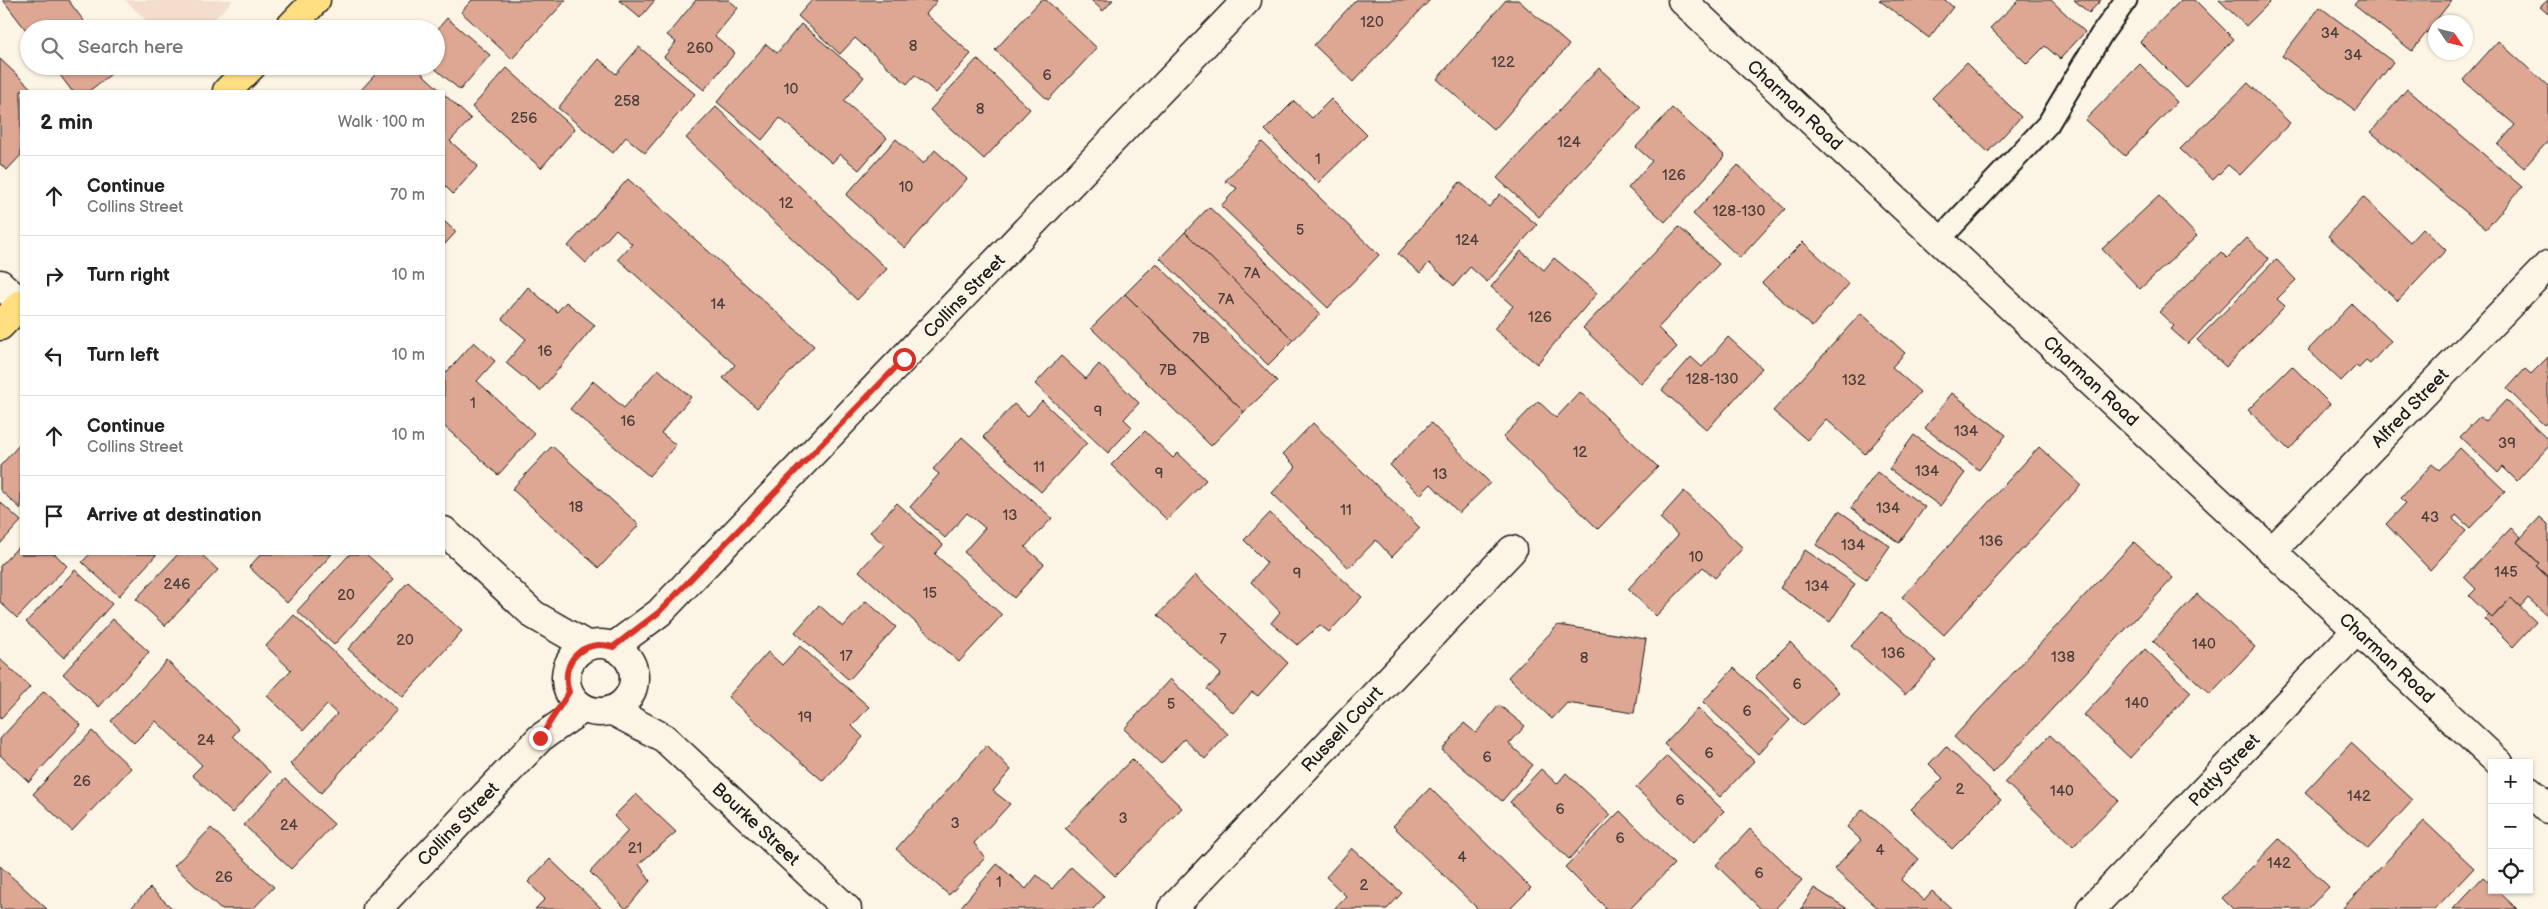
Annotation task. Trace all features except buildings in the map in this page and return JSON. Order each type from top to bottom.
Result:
[{"type":"main road","points":[[297,20],[316,0]]},
{"type":"main road","points":[[228,90],[243,75]]},
{"type":"main road","points":[[0,326],[20,305]]},
{"type":"street","name":"Collins Street","points":[[376,909],[540,738],[573,689],[579,651],[616,661],[658,613],[1247,0]]},
{"type":"street","name":"Charman Road","points":[[1682,0],[2495,759]]},
{"type":"street","name":"Alfred Street","points":[[2272,551],[2548,266]]},
{"type":"street","points":[[0,284],[20,303]]},
{"type":"street","name":"Bourke Street","points":[[445,532],[534,615],[616,661],[664,738],[847,909]]},
{"type":"street","name":"Russell Court","points":[[1172,909],[1512,550]]},
{"type":"street","name":"Bourke Street","points":[[534,615],[573,689]]},
{"type":"street","name":"Patty Street","points":[[2091,909],[2357,630]]},
{"type":"street","points":[[573,689],[602,712],[611,710],[621,704],[616,661]]},
{"type":"street","name":"Bourke Street","points":[[611,710],[664,738]]},
{"type":"street","points":[[2533,795],[2548,809]]},
{"type":"lane","points":[[1940,240],[2048,124],[2101,35],[2126,0]]},
{"type":"shaded area","points":[[125,0],[233,0],[214,20],[146,20]]},
{"type":"route","points":[[540,738],[569,692],[566,676],[567,668],[572,658],[588,646],[605,644],[613,647],[658,613],[904,359]]}]
